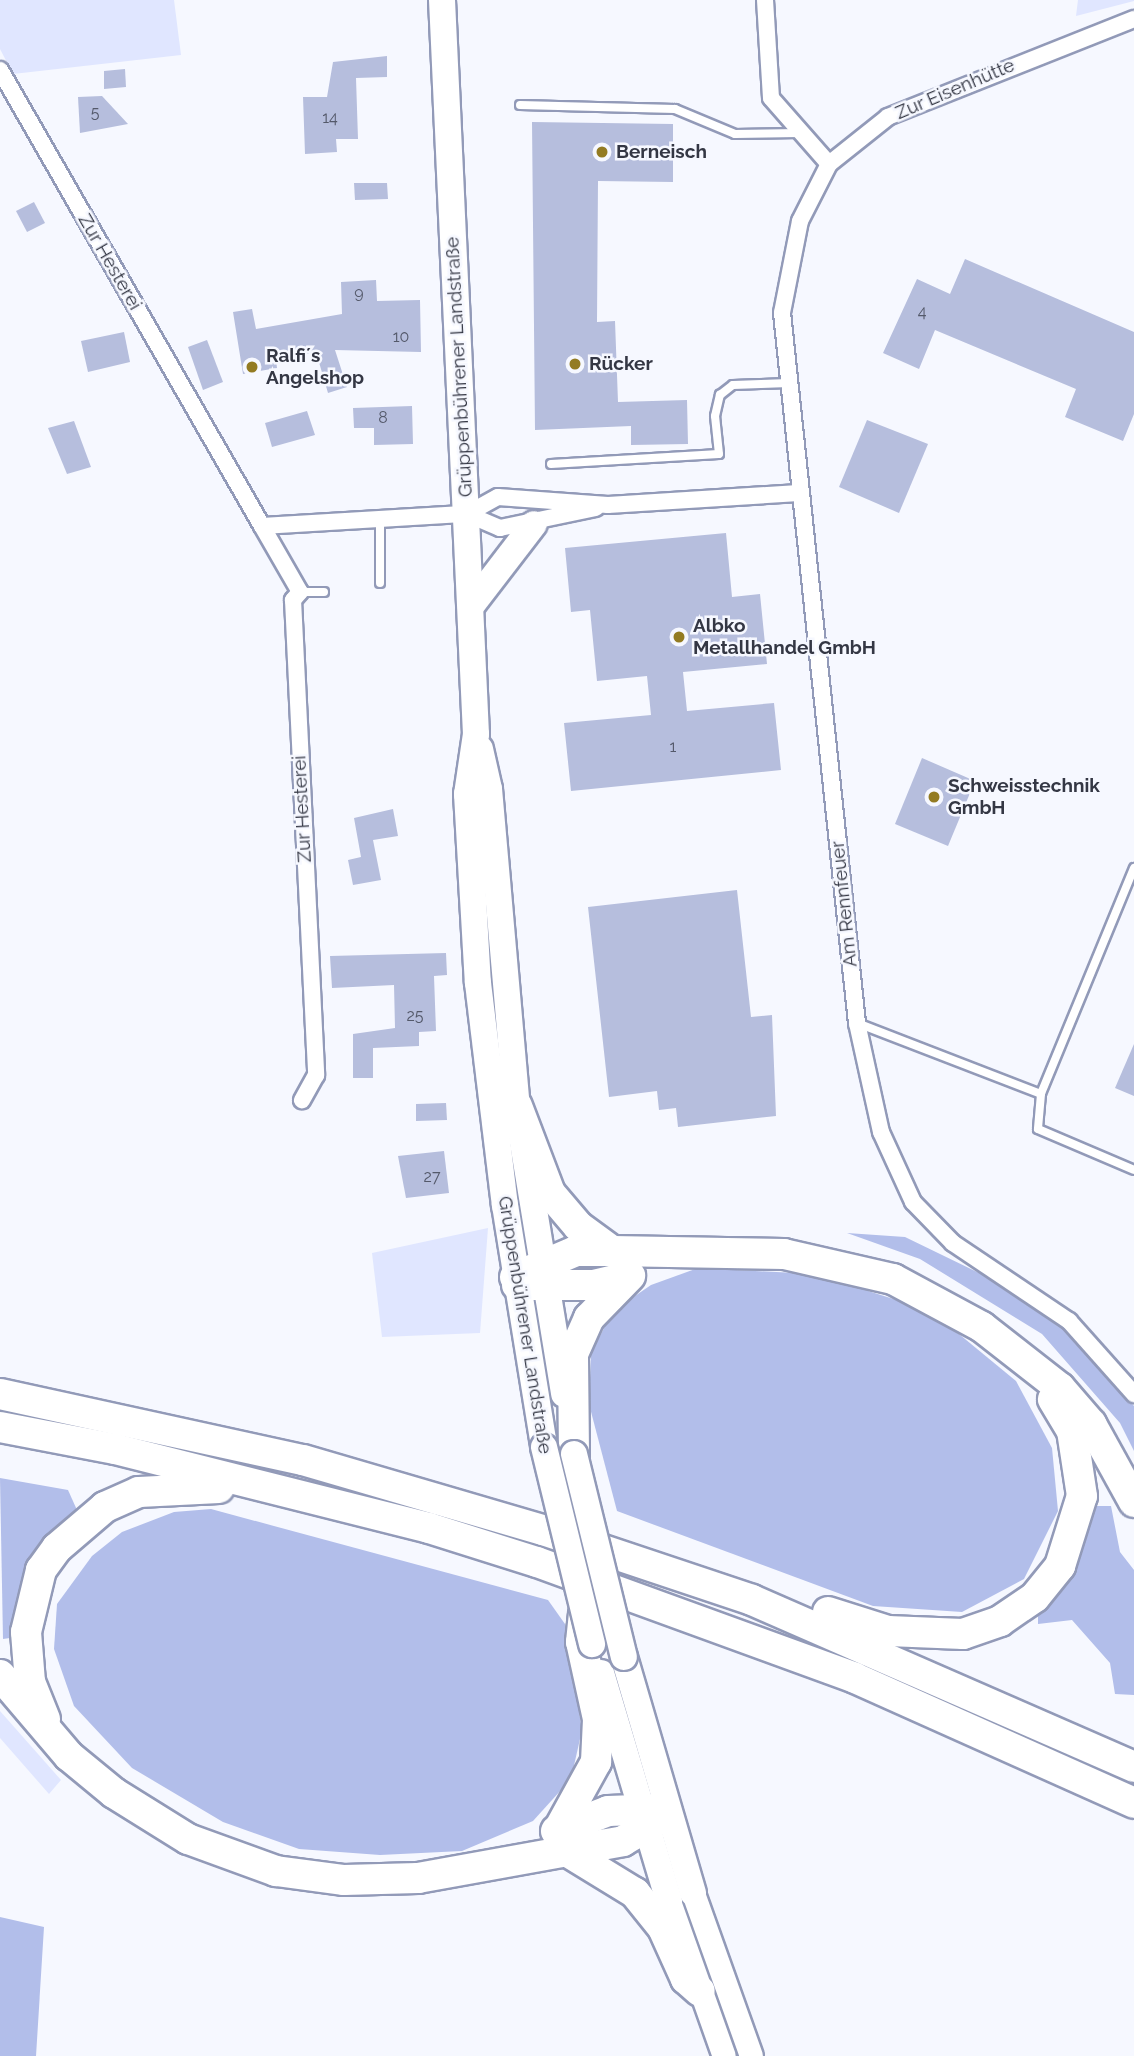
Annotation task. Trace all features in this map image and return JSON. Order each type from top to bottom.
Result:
[{"type":"highway","points":[[517,1106],[550,1193],[578,1226],[612,1251]]},
{"type":"highway","points":[[530,1278],[576,1251],[612,1251],[784,1254],[893,1279],[1014,1349],[1091,1424],[1134,1502]]},
{"type":"highway","points":[[530,1278],[630,1276],[685,1253]]},
{"type":"highway","points":[[574,1454],[573,1354],[589,1318],[630,1276]]},
{"type":"highway","points":[[752,1600],[790,1597],[845,1619],[927,1637],[963,1634],[1000,1621],[1035,1597],[1060,1566],[1075,1530],[1081,1467],[1072,1431],[1014,1349]]},
{"type":"highway","points":[[0,1394],[111,1414],[428,1493],[752,1600],[1134,1768]]},
{"type":"highway","points":[[0,1427],[363,1511],[713,1622],[962,1724],[1134,1803]]},
{"type":"highway","points":[[54,1739],[25,1655],[29,1602],[57,1548],[105,1507],[139,1492],[202,1486],[336,1517],[363,1511]]},
{"type":"highway","points":[[564,1840],[596,1762],[596,1706],[586,1633]]},
{"type":"highway","points":[[0,1675],[54,1739],[141,1812],[188,1839],[276,1871],[375,1881],[510,1859],[564,1840],[608,1811],[654,1816]]},
{"type":"highway","points":[[564,1840],[635,1893],[663,1928],[686,1979],[700,1991]]},
{"type":"main road","name":"Grüppenbührener Landstraße","points":[[442,0],[476,734],[467,794],[478,983],[530,1278],[624,1657],[654,1816]]},
{"type":"main road","points":[[471,606],[534,524]]},
{"type":"main road","name":"Grüppenbührener Landstraße","points":[[476,734],[489,789],[544,1447],[586,1633],[681,1897]]},
{"type":"main road","points":[[681,1897],[700,1991],[724,2056]]},
{"type":"main road","points":[[681,1897],[751,2056]]},
{"type":"street","points":[[765,0],[771,98],[829,164]]},
{"type":"street","name":"Zur Eisenhütte","points":[[799,493],[782,313],[787,270],[800,221],[829,164],[888,117],[1134,19]]},
{"type":"street","name":"Zur Hesterei","points":[[0,70],[300,592],[293,600],[316,1075],[302,1100]]},
{"type":"street","points":[[467,514],[498,497],[608,505],[799,493]]},
{"type":"street","name":"Am Rennfeuer","points":[[799,493],[857,1023],[881,1132],[913,1202],[953,1243],[1069,1321],[1134,1394]]},
{"type":"street","points":[[262,526],[467,514],[500,528],[534,524],[608,505]]},
{"type":"lane","points":[[520,105],[675,109],[735,134],[799,133]]},
{"type":"lane","points":[[551,464],[719,454],[715,416],[720,395],[733,385],[789,383]]},
{"type":"lane","points":[[380,518],[380,583]]},
{"type":"lane","points":[[300,592],[324,592]]},
{"type":"lane","points":[[1134,868],[1041,1094],[1038,1129],[1134,1170]]},
{"type":"lane","points":[[857,1023],[1041,1094]]},
{"type":"shaded area","points":[[0,0],[174,0],[181,55],[13,74],[0,49]]},
{"type":"shaded area","points":[[1078,0],[1134,0],[1134,1],[1076,16]]},
{"type":"shaded area","points":[[488,1228],[480,1333],[382,1337],[372,1253]]},
{"type":"shaded area","points":[[847,1233],[905,1237],[1008,1287],[1072,1333],[1134,1406],[1134,1451],[1120,1423],[1042,1334],[920,1259]]},
{"type":"shaded area","points":[[698,1268],[815,1274],[931,1311],[1016,1381],[1052,1448],[1058,1511],[1024,1579],[962,1612],[873,1606],[617,1511],[589,1404],[591,1353],[613,1311],[651,1285]]},
{"type":"shaded area","points":[[0,1478],[68,1490],[81,1519],[17,1637],[3,1639]]},
{"type":"shaded area","points":[[1096,1506],[1111,1506],[1120,1552],[1134,1570],[1134,1695],[1115,1694],[1110,1663],[1072,1620],[1038,1624],[1038,1614],[1069,1580]]},
{"type":"shaded area","points":[[211,1509],[548,1600],[565,1624],[582,1730],[571,1779],[533,1821],[462,1851],[380,1855],[299,1849],[223,1822],[132,1768],[74,1706],[54,1649],[57,1604],[92,1556],[122,1532],[174,1512]]},
{"type":"shaded area","points":[[0,1711],[61,1780],[49,1794],[0,1738]]},
{"type":"shaded area","points":[[0,1917],[44,1927],[36,2056],[0,2056]]},
{"type":"building","points":[[387,56],[387,77],[356,78],[358,139],[336,139],[337,152],[305,154],[303,97],[327,97],[333,62]]},
{"type":"building","points":[[125,69],[126,87],[104,89],[104,71]]},
{"type":"building","points":[[102,96],[128,124],[80,133],[78,97]]},
{"type":"building","points":[[532,122],[673,124],[673,182],[598,181],[597,322],[615,321],[618,402],[687,400],[688,444],[631,445],[631,426],[535,430]]},
{"type":"building","points":[[354,183],[387,183],[388,199],[355,200]]},
{"type":"building","points":[[34,202],[45,223],[27,232],[16,211]]},
{"type":"building","points":[[965,259],[1134,332],[1134,414],[1123,441],[1065,417],[1076,389],[935,330],[919,369],[883,353],[917,279],[950,294]]},
{"type":"building","points":[[376,280],[377,301],[420,300],[421,352],[335,350],[347,387],[328,393],[316,352],[276,359],[277,368],[243,374],[233,312],[252,309],[256,329],[342,314],[341,282]]},
{"type":"building","points":[[124,332],[130,362],[88,372],[81,341]]},
{"type":"building","points":[[207,340],[223,382],[203,390],[188,347]]},
{"type":"building","points":[[412,406],[413,444],[374,445],[374,428],[354,428],[353,408]]},
{"type":"building","points":[[307,411],[315,435],[272,447],[265,423]]},
{"type":"building","points":[[867,420],[928,444],[899,513],[839,487]]},
{"type":"building","points":[[74,421],[91,467],[67,474],[48,428]]},
{"type":"building","points":[[726,533],[732,597],[760,594],[767,664],[683,672],[687,711],[774,703],[781,770],[571,791],[564,723],[651,715],[647,676],[597,681],[590,610],[571,612],[565,548]]},
{"type":"building","name":"Schweisstechnik GmbH","points":[[922,758],[975,781],[948,846],[895,824]]},
{"type":"building","points":[[393,809],[398,836],[373,840],[381,880],[353,885],[348,860],[361,857],[354,818]]},
{"type":"building","points":[[737,890],[751,1017],[772,1015],[776,1116],[678,1127],[676,1108],[659,1110],[657,1091],[609,1097],[588,907]]},
{"type":"building","points":[[446,953],[447,975],[434,976],[436,1031],[419,1032],[419,1046],[373,1048],[373,1078],[353,1078],[353,1034],[395,1028],[394,985],[332,988],[330,956]]},
{"type":"building","points":[[1134,1044],[1134,1096],[1115,1088]]},
{"type":"building","points":[[446,1103],[447,1120],[416,1121],[416,1104]]},
{"type":"building","points":[[444,1151],[449,1193],[406,1198],[398,1156]]},
{"type":"place","name":"Berneisch","points":[[602,152]]},
{"type":"place","name":"Rücker","points":[[575,364]]},
{"type":"place","name":"Ralfi´s Angelshop","points":[[252,367]]},
{"type":"place","name":"Albko Metallhandel GmbH","points":[[679,637]]},
{"type":"place","name":"Schweisstechnik GmbH","points":[[934,797]]}]
